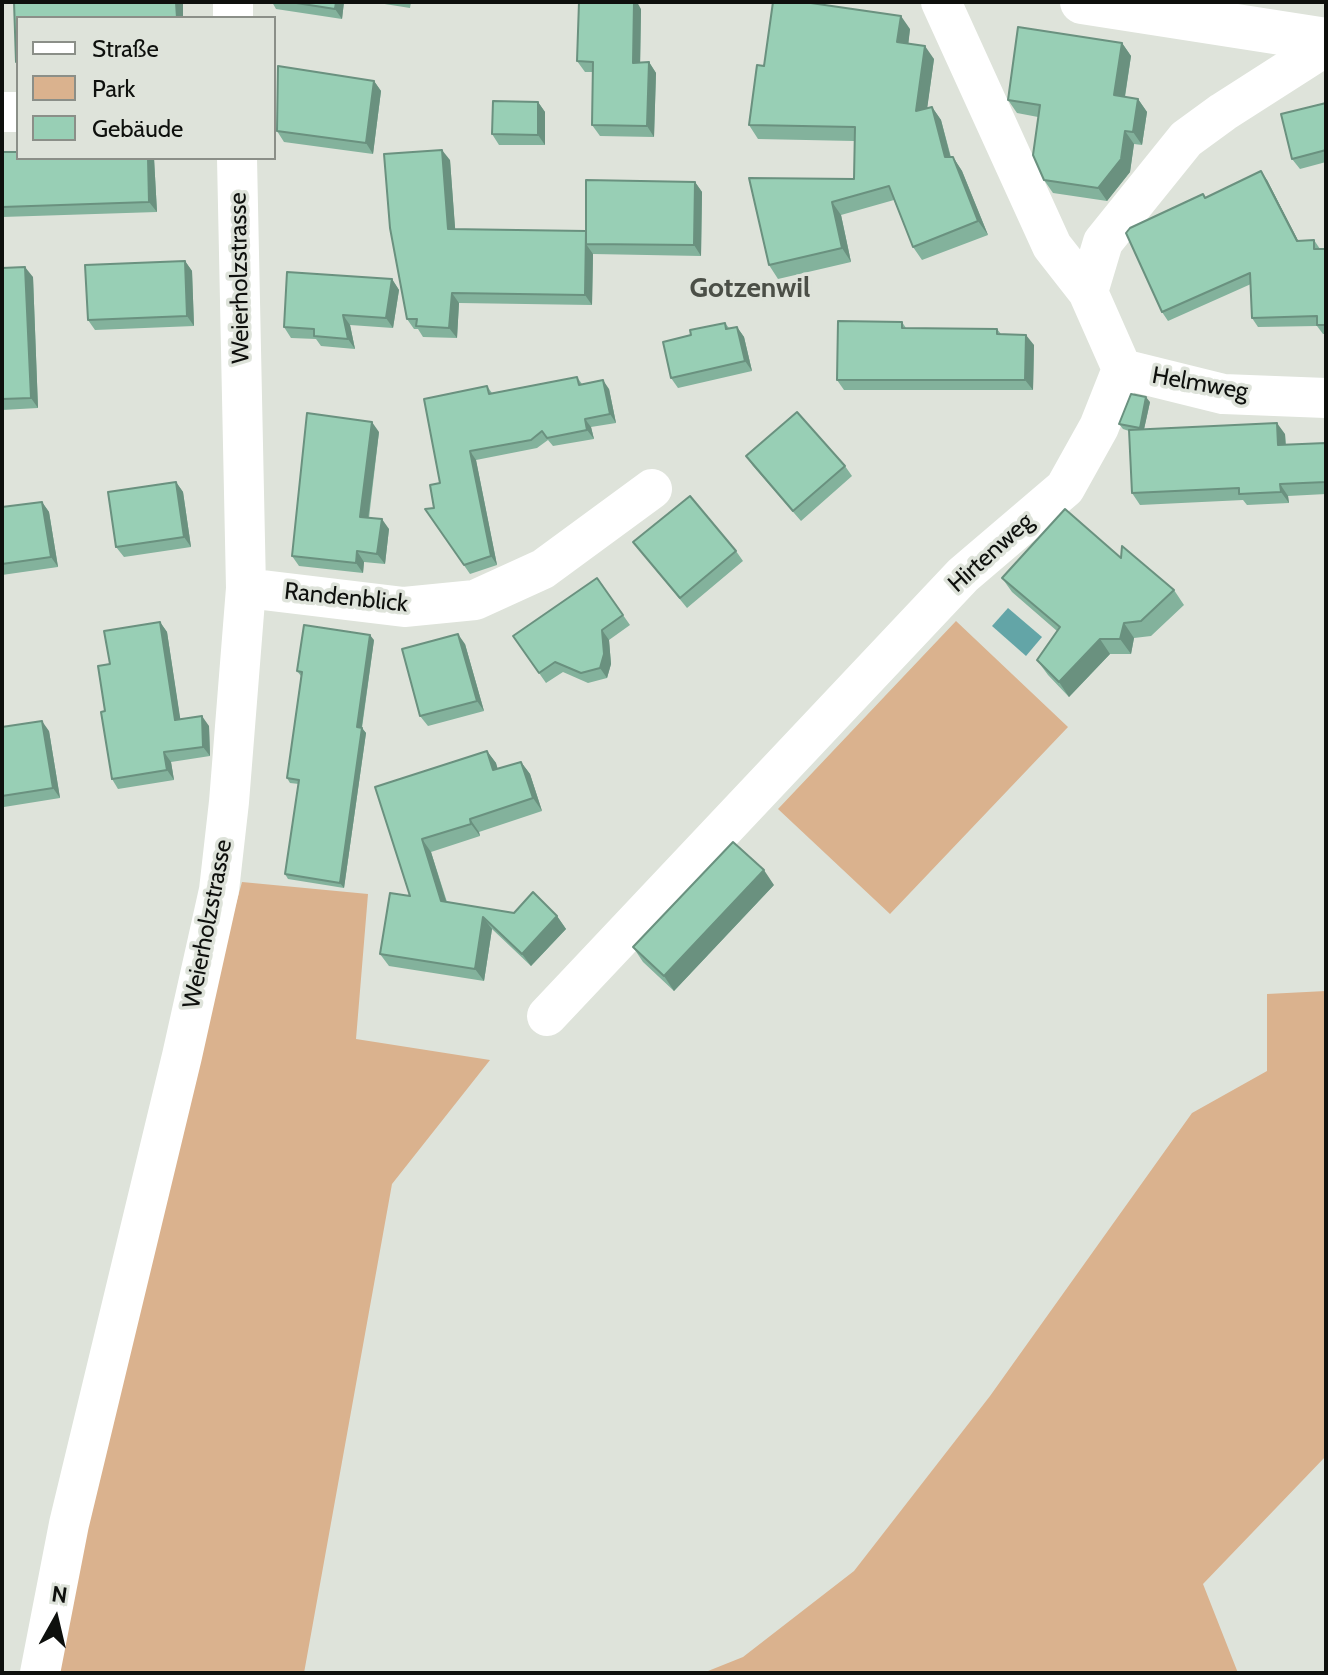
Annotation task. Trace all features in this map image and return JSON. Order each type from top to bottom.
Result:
[{"type":"street","points":[[941,2],[1052,246],[1088,292],[1122,369]]},
{"type":"street","points":[[1082,2],[1326,40]]},
{"type":"street","points":[[1088,292],[1103,242],[1186,139],[1326,46]]},
{"type":"street","name":"Weierholzstrasse","points":[[40,1673],[69,1524],[219,890],[246,588],[237,160]]},
{"type":"street","name":"Helmweg","points":[[1122,369],[1223,394],[1326,398]]},
{"type":"street","name":"Hirtenweg","points":[[547,1016],[963,575],[1065,488],[1099,427],[1122,369]]},
{"type":"street","name":"Randenblick","points":[[246,588],[404,607],[475,600],[543,569],[652,489]]},
{"type":"green space","points":[[956,621],[1068,727],[890,914],[778,809]]},
{"type":"green space","points":[[242,882],[368,894],[356,1039],[490,1060],[392,1184],[304,1673],[51,1673],[193,1060]]},
{"type":"green space","points":[[1326,991],[1326,1456],[1203,1584],[1238,1673],[703,1673],[743,1657],[854,1571],[990,1396],[1192,1113],[1267,1071],[1267,994]]},
{"type":"water","points":[[1008,608],[1042,637],[1026,656],[992,626]]},
{"type":"building","points":[[14,2],[176,2],[177,16],[16,16],[16,62]]},
{"type":"building","points":[[290,2],[336,2],[335,9]]},
{"type":"building","points":[[579,2],[634,2],[633,63],[649,62],[647,126],[592,125],[593,62],[577,61]]},
{"type":"building","points":[[773,2],[804,2],[901,16],[897,42],[925,46],[916,111],[932,107],[945,157],[953,157],[978,221],[913,247],[889,186],[832,202],[842,248],[769,265],[749,178],[854,179],[855,127],[749,125],[757,65],[764,66]]},
{"type":"building","points":[[1018,27],[1122,43],[1114,95],[1138,99],[1133,132],[1125,131],[1121,159],[1098,188],[1044,180],[1033,155],[1040,105],[1008,100]]},
{"type":"building","points":[[278,66],[374,81],[366,143],[277,131]]},
{"type":"building","points":[[493,101],[538,102],[538,135],[492,134]]},
{"type":"building","points":[[1326,103],[1326,150],[1292,159],[1281,114]]},
{"type":"building","points":[[442,150],[448,229],[586,231],[585,295],[452,293],[449,328],[416,326],[417,319],[407,319],[390,228],[384,154]]},
{"type":"building","points":[[2,152],[16,152],[16,160],[148,160],[149,202],[2,207]]},
{"type":"building","points":[[1261,171],[1297,241],[1314,240],[1314,249],[1326,249],[1326,325],[1317,325],[1317,316],[1252,318],[1250,273],[1162,312],[1126,233],[1130,228],[1203,194],[1205,198]]},
{"type":"building","points":[[586,180],[695,182],[694,245],[586,244]]},
{"type":"building","points":[[185,261],[187,316],[88,320],[85,265]]},
{"type":"building","points":[[25,267],[31,398],[2,399],[2,268]]},
{"type":"building","points":[[287,272],[392,279],[386,318],[343,315],[348,339],[314,336],[314,329],[284,327]]},
{"type":"building","points":[[838,321],[902,322],[902,328],[997,329],[997,334],[1026,335],[1025,380],[837,380]]},
{"type":"building","points":[[725,323],[726,329],[737,327],[745,361],[671,378],[663,342],[691,335],[690,330]]},
{"type":"building","points":[[577,377],[579,385],[603,380],[610,414],[585,419],[587,430],[547,438],[542,431],[531,440],[470,451],[491,556],[464,565],[425,509],[434,508],[430,485],[440,483],[424,399],[487,386],[489,394]]},
{"type":"building","points":[[1131,394],[1146,397],[1140,428],[1119,424]]},
{"type":"building","points":[[797,412],[845,466],[793,511],[746,456]]},
{"type":"building","points":[[307,413],[372,422],[360,517],[382,519],[377,554],[357,551],[356,563],[292,556]]},
{"type":"building","points":[[1277,423],[1278,445],[1326,443],[1326,482],[1280,484],[1281,492],[1239,494],[1239,488],[1132,493],[1129,430]]},
{"type":"building","points":[[176,482],[184,537],[116,547],[108,492]]},
{"type":"building","points":[[690,496],[736,551],[680,598],[633,542]]},
{"type":"building","points":[[42,502],[51,557],[2,564],[2,507]]},
{"type":"building","points":[[1065,509],[1121,558],[1122,546],[1174,590],[1141,621],[1124,623],[1120,639],[1100,639],[1059,682],[1037,660],[1060,627],[1002,578]]},
{"type":"building","points":[[597,578],[623,615],[602,630],[604,654],[600,668],[581,673],[555,662],[539,673],[513,636]]},
{"type":"building","points":[[160,622],[175,720],[202,716],[203,747],[164,752],[167,770],[112,779],[101,712],[105,711],[98,666],[110,664],[104,631]]},
{"type":"building","points":[[304,625],[370,635],[357,727],[362,728],[340,883],[285,874],[299,780],[287,778],[302,672],[297,671]]},
{"type":"building","points":[[458,634],[477,701],[420,716],[402,649]]},
{"type":"building","points":[[42,721],[53,788],[2,796],[2,727]]},
{"type":"building","points":[[487,751],[493,770],[521,762],[533,798],[470,819],[471,824],[422,839],[441,901],[514,913],[533,892],[557,916],[522,954],[483,917],[475,969],[380,954],[390,893],[410,896],[375,787]]},
{"type":"building","points":[[733,842],[764,870],[664,976],[633,947]]},
{"type":"district","name":"Gotzenwil","points":[[750,289]]}]
